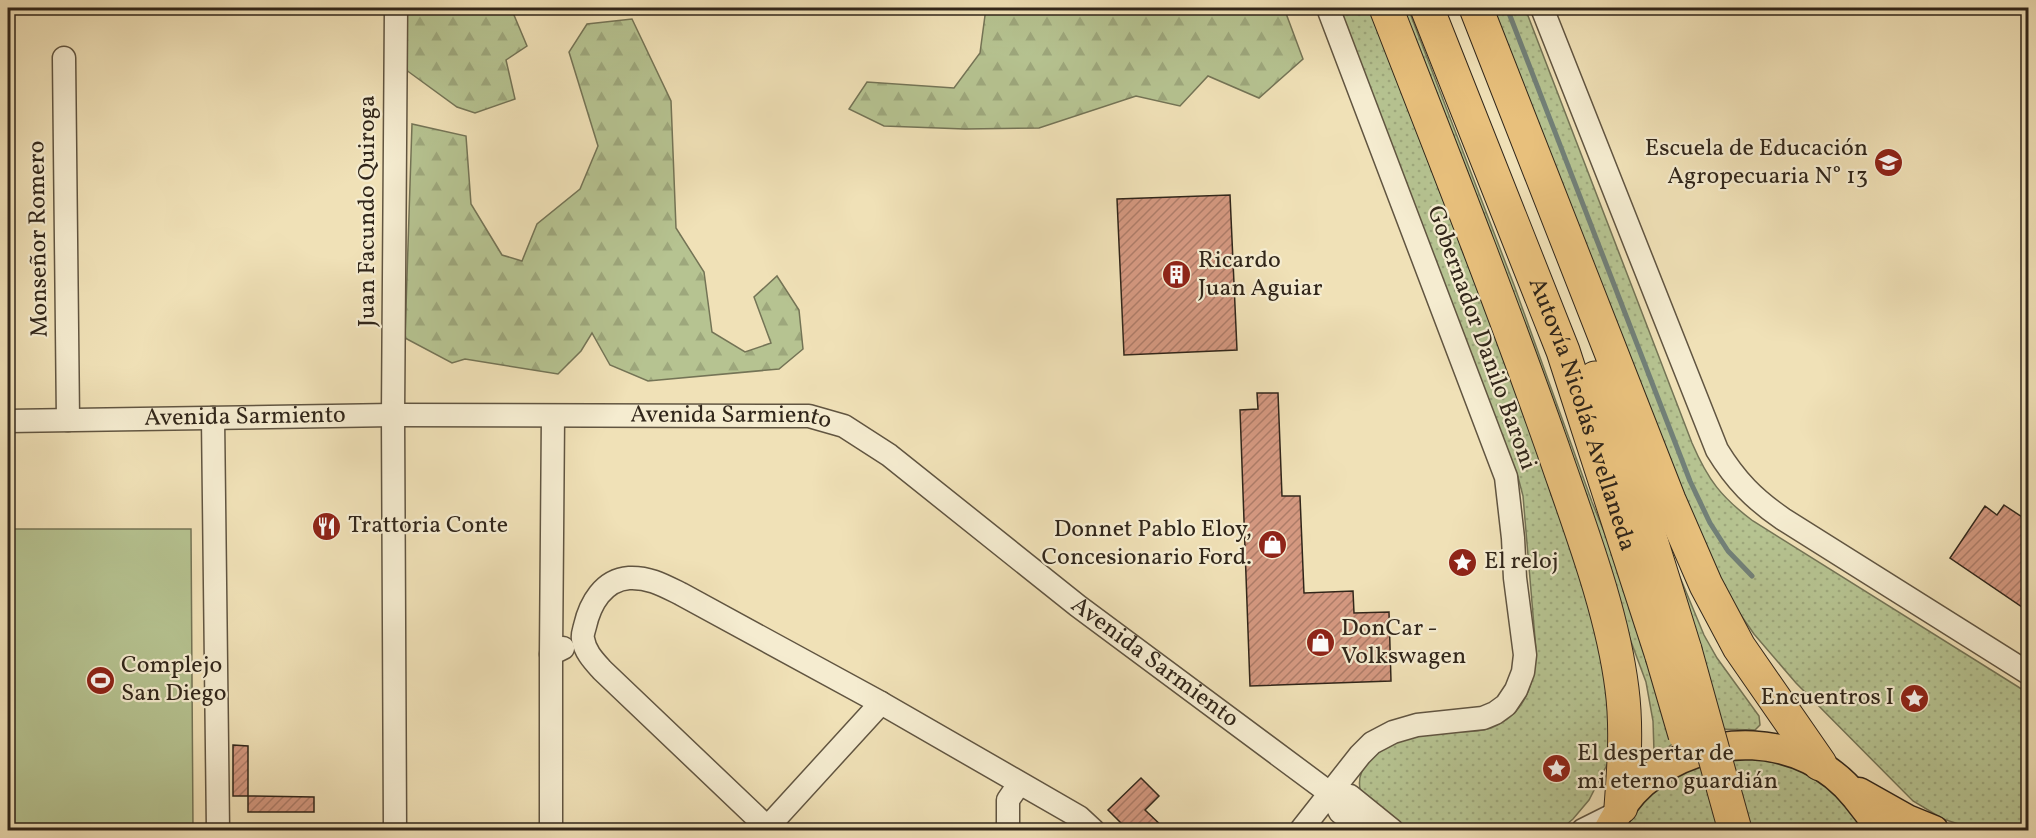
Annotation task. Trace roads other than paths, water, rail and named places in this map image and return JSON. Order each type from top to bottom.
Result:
[{"type":"highway","points":[[1386,8],[1527,376],[1591,560],[1614,646],[1626,726],[1616,817]]},
{"type":"highway","name":"Autovía Nicolás Avellaneda","points":[[1428,8],[1563,351],[1674,653],[1735,831]]},
{"type":"highway","name":"Autovía Nicolás Avellaneda","points":[[1452,8],[1577,326],[1649,534],[1712,831]]},
{"type":"highway","points":[[1476,8],[1669,500],[1706,585],[1738,647],[1820,764]]},
{"type":"main road","points":[[1616,817],[1642,784],[1666,766],[1693,753],[1723,746],[1753,745],[1783,750],[1820,764],[1848,786],[1907,819],[1934,831]]},
{"type":"main road","points":[[1848,786],[1876,822],[1879,831]]},
{"type":"street","name":"Juan Facundo Quiroga","points":[[395,831],[393,415],[396,8]]},
{"type":"street","name":"Gobernador Danilo Baroni","points":[[1301,831],[1360,755],[1372,743],[1393,732],[1417,725],[1483,718],[1506,705],[1516,690],[1523,672],[1525,655],[1506,477],[1328,8]]},
{"type":"street","points":[[1542,8],[1717,450],[1729,470],[1752,496],[1775,514],[2028,673]]},
{"type":"street","name":"Monseñor Romero","points":[[64,58],[68,420]]},
{"type":"street","name":"Avenida Sarmiento","points":[[8,421],[393,415],[809,416],[844,426],[889,455],[1078,606],[1331,794],[1340,812],[1363,831]]},
{"type":"street","points":[[551,831],[553,416]]},
{"type":"street","points":[[213,418],[218,831]]},
{"type":"street","points":[[881,703],[768,830],[602,670],[588,653],[582,637],[594,599],[607,587],[626,578],[652,580],[881,703],[1079,817],[1093,831]]},
{"type":"street","points":[[551,654],[582,637]]},
{"type":"street","points":[[1008,831],[1008,800],[1019,784]]},
{"type":"street","name":"Avenida Sarmiento","points":[[1331,794],[1350,796],[1392,831]]},
{"type":"street","points":[[1583,831],[1616,817]]},
{"type":"waterway","points":[[1507,8],[1690,481],[1710,523],[1728,551],[1752,576]]},
{"type":"place","name":"Escuela de Educación Agropecuaria N° 13","points":[[1889,163]]},
{"type":"place","name":"Ricardo Juan Aguiar","points":[[1177,275]]},
{"type":"place","name":"Trattoria Conte","points":[[327,526]]},
{"type":"place","name":"Donnet Pablo Eloy, Concesionario Ford.","points":[[1273,544]]},
{"type":"place","name":"El reloj","points":[[1463,562]]},
{"type":"place","name":"DonCar - Volkswagen","points":[[1320,643]]},
{"type":"place","name":"Complejo San Diego","points":[[100,680]]},
{"type":"place","name":"Encuentros I","points":[[1915,698]]},
{"type":"place","name":"El despertar de mi eterno guardián","points":[[1556,768]]}]
